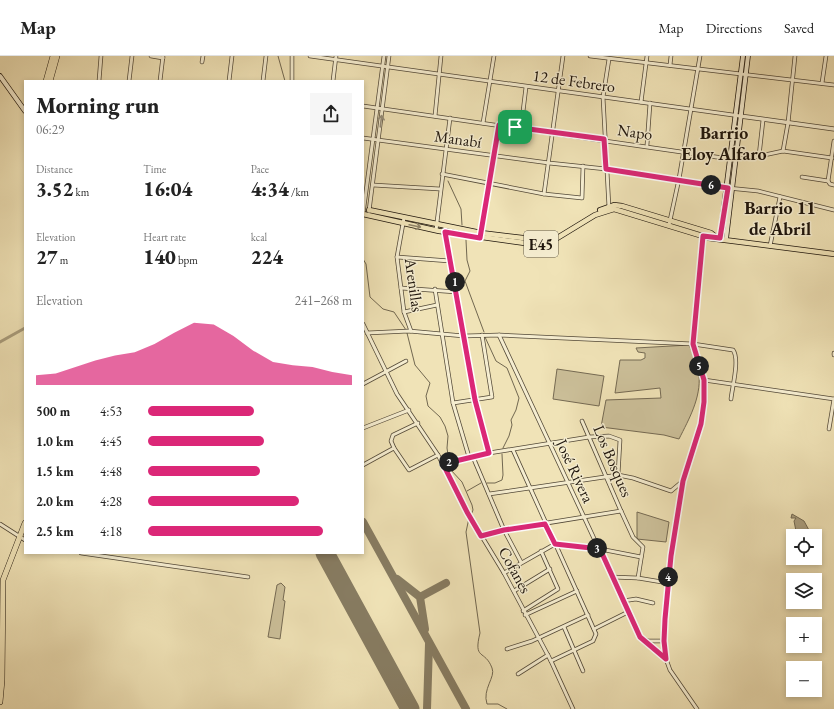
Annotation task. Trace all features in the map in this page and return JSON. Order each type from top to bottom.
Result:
[{"type":"highway","points":[[46,80],[53,56]]},
{"type":"highway","points":[[50,80],[58,56]]},
{"type":"highway","points":[[0,702],[2,680],[1,588],[5,573],[24,526]]},
{"type":"main road","points":[[743,56],[743,74]]},
{"type":"main road","points":[[726,239],[732,158],[737,116],[743,74],[748,56]]},
{"type":"main road","points":[[0,76],[24,110]]},
{"type":"main road","points":[[718,238],[730,187]]},
{"type":"main road","name":"E45","points":[[367,213],[402,223],[539,244],[554,240],[609,208],[624,210],[718,238],[834,254]]},
{"type":"main road","name":"E45","points":[[367,213],[404,218],[436,228]]},
{"type":"street","points":[[99,80],[101,56]]},
{"type":"street","points":[[129,80],[132,56]]},
{"type":"street","points":[[151,56],[163,57],[160,80]]},
{"type":"street","points":[[202,62],[203,56]]},
{"type":"street","points":[[229,80],[232,56]]},
{"type":"street","points":[[263,80],[266,56]]},
{"type":"street","points":[[292,56],[292,80]]},
{"type":"street","name":"12 de Febrero","points":[[310,56],[336,57],[388,68],[834,129]]},
{"type":"street","points":[[367,213],[373,139],[384,56]]},
{"type":"street","points":[[367,213],[373,184],[389,56]]},
{"type":"street","points":[[435,116],[441,56]]},
{"type":"street","points":[[483,123],[494,56]]},
{"type":"street","points":[[544,194],[563,56]]},
{"type":"street","points":[[590,56],[834,85]]},
{"type":"street","points":[[641,102],[646,56]]},
{"type":"street","points":[[670,65],[671,56]]},
{"type":"street","points":[[670,223],[700,56]]},
{"type":"street","points":[[783,151],[788,123],[795,56]]},
{"type":"street","points":[[822,83],[826,56]]},
{"type":"street","points":[[333,80],[336,57]]},
{"type":"street","points":[[609,59],[602,97],[609,208]]},
{"type":"street","points":[[521,128],[526,87]]},
{"type":"street","points":[[648,146],[650,103]]},
{"type":"street","name":"Napo","points":[[364,106],[732,158],[759,156],[783,151],[832,158]]},
{"type":"street","points":[[436,228],[450,118]]},
{"type":"street","points":[[759,156],[763,120]]},
{"type":"street","points":[[481,235],[499,125]]},
{"type":"street","name":"Manabí","points":[[364,138],[679,179],[730,187],[834,210]]},
{"type":"street","points":[[828,181],[834,140]]},
{"type":"street","points":[[442,174],[544,194],[582,198],[583,166]]},
{"type":"street","points":[[802,177],[828,181],[830,184],[834,185]]},
{"type":"street","points":[[373,184],[440,189]]},
{"type":"street","points":[[770,246],[780,197]]},
{"type":"street","name":"Arenillas","points":[[404,218],[397,257],[404,312],[410,332]]},
{"type":"street","points":[[445,230],[475,400],[489,453]]},
{"type":"street","points":[[697,709],[670,670],[666,659],[664,641],[668,583],[683,481],[701,424],[704,380],[693,344],[704,234]]},
{"type":"street","points":[[397,257],[450,261]]},
{"type":"street","points":[[401,288],[435,289],[457,292]]},
{"type":"street","points":[[435,289],[441,335],[453,402],[471,457],[504,530],[521,562]]},
{"type":"street","points":[[404,312],[438,305]]},
{"type":"street","name":"Cofanes","points":[[364,326],[397,394],[418,423],[438,455],[467,512],[514,591],[525,615],[548,655],[570,706],[573,709]]},
{"type":"street","points":[[367,333],[410,332],[464,336],[499,335],[693,344],[733,350],[736,360],[731,399]]},
{"type":"street","points":[[453,402],[492,397],[482,335]]},
{"type":"street","name":"José Rivera","points":[[499,335],[549,443],[569,482],[583,517],[600,549],[640,637],[645,643],[666,659]]},
{"type":"street","points":[[364,383],[406,361]]},
{"type":"street","points":[[704,380],[834,399],[829,428]]},
{"type":"street","points":[[364,428],[408,410]]},
{"type":"street","name":"Los Bosques","points":[[582,421],[633,537],[643,547],[641,557]]},
{"type":"street","points":[[418,423],[393,435],[391,441],[394,448],[409,470],[438,455]]},
{"type":"street","points":[[443,464],[489,453],[589,436],[609,436],[620,440],[618,475]]},
{"type":"street","points":[[364,464],[394,448]]},
{"type":"street","points":[[513,450],[545,524],[594,629],[595,639],[551,662]]},
{"type":"street","points":[[489,494],[618,475],[633,478],[671,491],[683,481]]},
{"type":"street","points":[[481,536],[504,530],[621,510]]},
{"type":"street","points":[[0,524],[24,539]]},
{"type":"street","points":[[504,573],[555,544],[600,549],[641,557],[638,578]]},
{"type":"street","points":[[523,611],[558,589],[541,551]]},
{"type":"street","points":[[88,554],[248,577]]},
{"type":"street","points":[[514,591],[550,569]]},
{"type":"street","points":[[612,577],[638,578],[668,583]]},
{"type":"street","points":[[525,615],[576,591]]},
{"type":"street","points":[[623,601],[636,599],[653,603]]},
{"type":"street","points":[[594,629],[628,612]]},
{"type":"street","points":[[507,648],[538,638],[588,615]]},
{"type":"street","points":[[564,627],[582,671]]},
{"type":"street","points":[[644,640],[664,641]]},
{"type":"street","points":[[518,674],[548,655]]},
{"type":"shaded area","points":[[689,345],[698,367],[699,384],[694,408],[679,439],[664,435],[601,427],[606,400],[661,398],[660,388],[615,393],[620,360],[641,360],[645,358],[645,353],[638,352],[636,348]]},
{"type":"shaded area","points":[[557,369],[604,376],[599,406],[553,399]]},
{"type":"shaded area","points":[[637,512],[669,522],[666,542],[637,539]]},
{"type":"shaded area","points":[[792,514],[804,521],[808,529],[796,529],[794,521],[796,518],[791,518]]},
{"type":"shaded area","points":[[281,583],[285,587],[283,600],[285,601],[280,639],[268,637],[277,585]]},
{"type":"waterway","points":[[278,56],[285,80]]},
{"type":"waterway","points":[[448,181],[461,209],[462,225]]},
{"type":"waterway","points":[[466,240],[467,260],[470,271],[465,281],[484,332]]},
{"type":"waterway","points":[[364,261],[366,264],[370,297],[383,309],[394,312],[406,330]]},
{"type":"waterway","points":[[0,342],[24,329]]},
{"type":"waterway","points":[[407,333],[415,365],[430,383],[426,396],[428,406],[440,417],[445,426],[448,436],[447,448],[450,469],[462,482],[472,505],[473,510],[471,515]]},
{"type":"waterway","points":[[485,337],[496,361],[507,368],[519,398],[516,410],[511,420],[512,425],[509,436],[503,448]]},
{"type":"waterway","points":[[487,483],[495,483],[502,480],[502,454]]},
{"type":"waterway","points":[[467,491],[481,483]]},
{"type":"waterway","points":[[469,518],[466,532],[480,633],[478,648],[481,654],[489,662],[493,672],[487,688],[486,699],[487,704],[498,704],[507,709]]},
{"type":"taxiway","points":[[364,524],[466,709]]},
{"type":"taxiway","points":[[397,579],[420,597],[425,629]]},
{"type":"taxiway","points":[[420,597],[446,583]]},
{"type":"taxiway","points":[[427,709],[429,644]]},
{"type":"runway","points":[[326,554],[410,709]]},
{"type":"district","name":"Barrio Eloy Alfaro","points":[[724,142]]},
{"type":"district","name":"Barrio 11 de Abril","points":[[780,217]]},
{"type":"route","points":[[499,125],[515,127],[604,139],[606,169],[679,179],[728,188],[720,238],[709,238],[703,236],[693,344],[704,380],[704,402],[701,424],[683,481],[671,556],[665,619],[664,641],[666,659],[661,657],[640,637],[600,549],[555,544],[545,524],[504,530],[481,536],[443,464],[489,453],[475,400],[457,292],[445,232],[480,238],[499,125]]}]
